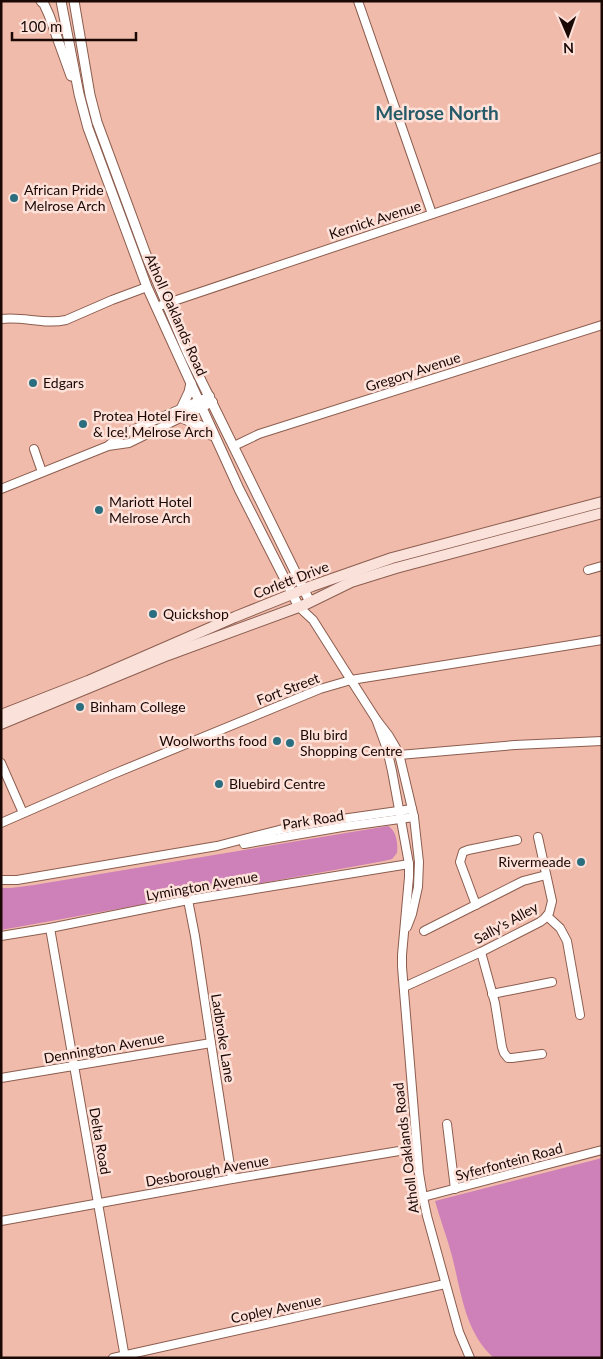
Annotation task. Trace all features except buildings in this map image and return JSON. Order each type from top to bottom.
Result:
[{"type":"main road","name":"Corlett Drive","points":[[1,715],[88,681],[298,591],[392,558],[602,502]]},
{"type":"main road","name":"Corlett Drive","points":[[1,724],[168,654],[310,602],[351,582],[396,568],[602,513]]},
{"type":"street","points":[[41,1],[49,15],[65,62],[79,94]]},
{"type":"street","name":"Atholl Oaklands Road","points":[[61,1],[79,94],[88,128],[147,287],[251,516],[298,591],[310,602],[313,620]]},
{"type":"street","name":"Atholl Oaklands Road","points":[[74,1],[90,94],[97,122],[148,260],[188,354],[254,490],[298,591],[299,606],[313,620],[376,719],[389,736],[399,755],[414,818],[419,862],[419,877],[412,914],[404,936]]},
{"type":"street","points":[[358,1],[432,214]]},
{"type":"street","name":"Kernick Avenue","points":[[156,307],[602,157]]},
{"type":"street","points":[[1,319],[17,318],[45,322],[66,320],[147,287]]},
{"type":"street","name":"Gregory Avenue","points":[[234,446],[258,434],[602,325]]},
{"type":"street","points":[[182,413],[191,383]]},
{"type":"street","points":[[1,489],[108,446],[129,443],[211,399]]},
{"type":"street","points":[[182,413],[204,427],[217,444]]},
{"type":"street","points":[[34,449],[42,472]]},
{"type":"street","points":[[251,516],[254,507],[254,490]]},
{"type":"street","points":[[588,570],[602,566]]},
{"type":"street","name":"Fort Street","points":[[1,823],[320,689],[351,680],[602,640]]},
{"type":"street","name":"Atholl Oaklands Road","points":[[376,719],[392,771],[410,877],[402,961],[417,1148],[423,1197],[445,1284],[468,1356]]},
{"type":"street","points":[[399,755],[515,745],[602,741]]},
{"type":"street","points":[[1,763],[23,813]]},
{"type":"street","name":"Park Road","points":[[1,880],[16,880],[217,846],[309,824],[412,809]]},
{"type":"street","name":"Park Road","points":[[217,846],[236,845],[342,827],[414,818]]},
{"type":"street","name":"Sally's Alley","points":[[404,987],[481,952],[534,925],[547,916],[552,901],[538,837]]},
{"type":"street","points":[[476,905],[460,862],[463,852],[517,840]]},
{"type":"street","name":"Lymington Avenue","points":[[1,936],[188,900],[408,864]]},
{"type":"street","points":[[424,931],[523,881],[546,875]]},
{"type":"street","name":"Ladbroke Lane","points":[[188,900],[232,1179]]},
{"type":"street","points":[[547,916],[560,928],[567,942],[580,1014]]},
{"type":"street","name":"Delta Road","points":[[50,928],[125,1356]]},
{"type":"street","points":[[481,952],[498,1021],[502,1047],[506,1056],[512,1058],[542,1054]]},
{"type":"street","points":[[492,994],[552,982]]},
{"type":"street","name":"Dennington Avenue","points":[[1,1078],[211,1043]]},
{"type":"street","points":[[447,1124],[456,1189]]},
{"type":"street","name":"Desborough Avenue","points":[[1,1220],[417,1148]]},
{"type":"street","name":"Syferfontein Road","points":[[423,1197],[602,1150]]},
{"type":"street","name":"Copley Avenue","points":[[113,1358],[445,1284]]},
{"type":"shaded area","points":[[388,826],[393,831],[397,842],[397,853],[392,859],[1,930],[1,888],[34,885]]},
{"type":"shaded area","points":[[602,1158],[602,1357],[494,1358],[484,1348],[470,1324],[435,1201]]},
{"type":"place","name":"African Pride Melrose Arch","points":[[14,198]]},
{"type":"place","name":"Edgars","points":[[33,383]]},
{"type":"place","name":"Protea Hotel Fire & Ice! Melrose Arch","points":[[83,424]]},
{"type":"place","name":"Mariott Hotel Melrose Arch","points":[[99,510]]},
{"type":"place","name":"Quickshop","points":[[153,614]]},
{"type":"place","name":"Binham College","points":[[80,707]]},
{"type":"place","name":"Woolworths food","points":[[277,741]]},
{"type":"place","name":"Blu bird Shopping Centre","points":[[290,743]]},
{"type":"place","name":"Bluebird Centre","points":[[219,784]]},
{"type":"place","name":"Rivermeade","points":[[581,862]]},
{"type":"district","name":"Melrose North","points":[[437,113]]}]
